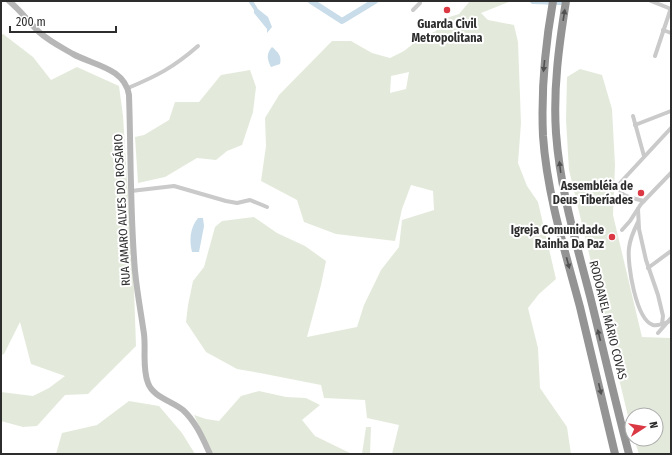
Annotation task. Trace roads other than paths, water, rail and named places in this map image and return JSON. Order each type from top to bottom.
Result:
[{"type":"highway","name":"RODOANEL MÁRIO COVAS","points":[[553,1],[548,27],[543,72],[542,102],[543,137],[548,175],[562,242],[615,454]]},
{"type":"highway","name":"RODOANEL MÁRIO COVAS","points":[[566,1],[556,72],[555,102],[556,134],[562,183],[629,454]]},
{"type":"street","points":[[9,1],[38,31],[50,40],[82,59],[113,71],[122,79],[128,88],[171,67],[198,46]]},
{"type":"street","points":[[651,1],[671,8],[655,56]]},
{"type":"street","points":[[413,10],[422,2]]},
{"type":"street","points":[[664,30],[671,34]]},
{"type":"street","name":"RUA AMARO ALVES DO ROSÁRIO","points":[[128,88],[135,267],[145,341],[147,381],[156,393],[175,404],[186,414],[202,436],[210,454]]},
{"type":"street","points":[[635,125],[671,111]]},
{"type":"street","points":[[633,116],[644,156]]},
{"type":"street","points":[[644,201],[624,196],[618,187],[623,178],[671,128]]},
{"type":"street","points":[[622,230],[644,201],[671,174]]},
{"type":"street","points":[[131,191],[174,186],[232,202],[250,200],[267,206]]},
{"type":"street","points":[[638,209],[638,222],[648,268],[658,295],[663,316],[662,324]]},
{"type":"street","points":[[638,222],[629,247],[633,288],[642,313],[648,322],[652,325],[656,325],[662,324],[669,320]]},
{"type":"street","points":[[648,268],[671,251]]},
{"type":"street","points":[[658,333],[669,320]]},
{"type":"water","points":[[248,1],[253,1],[258,9],[268,17],[272,27],[267,33],[267,29],[254,13],[254,10]]},
{"type":"water","points":[[272,47],[279,54],[280,64],[271,67],[268,57]]},
{"type":"water","points":[[198,218],[203,218],[204,226],[199,252],[192,252],[191,234],[193,226]]},
{"type":"waterway","points":[[311,1],[342,21],[375,1]]},
{"type":"waterway","points":[[533,1],[565,1]]},
{"type":"place","name":"Guarda Civil Metropolitana","points":[[447,10]]},
{"type":"place","name":"Assembléia de Deus Tiberíades","points":[[641,193]]},
{"type":"place","name":"Igreja Comunidade Rainha Da Paz","points":[[612,237]]}]
